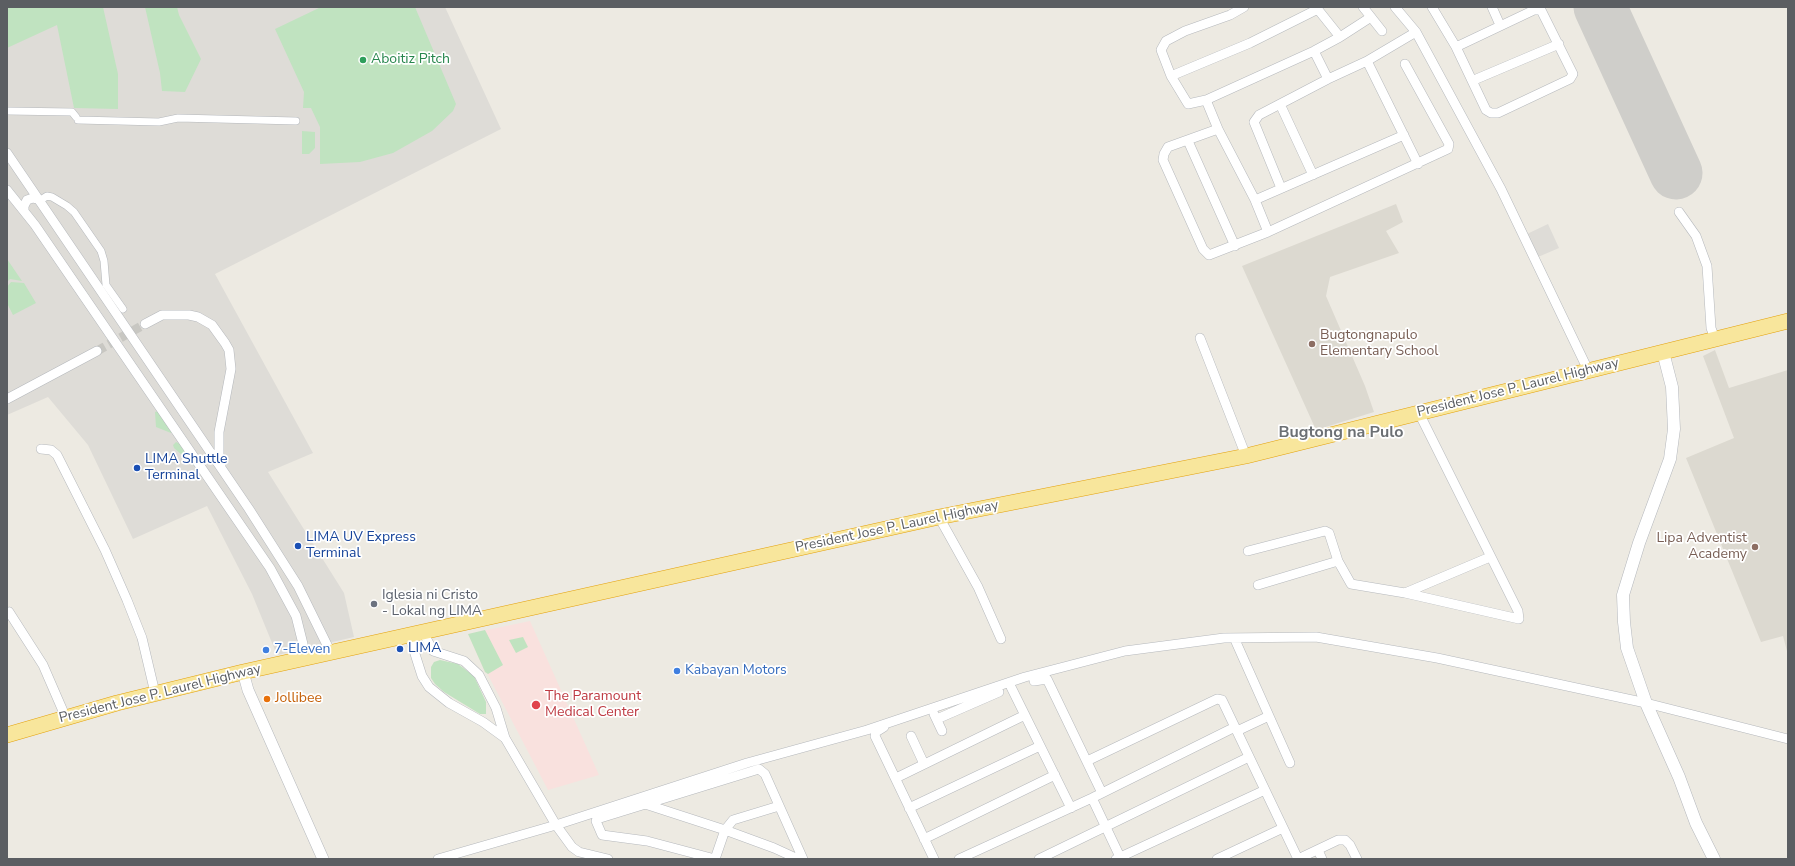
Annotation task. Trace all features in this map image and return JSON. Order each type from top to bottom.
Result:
[{"type":"highway","name":"President Jose P. Laurel Highway","points":[[7,735],[155,693],[243,672],[939,517],[1246,456],[1788,321]]},
{"type":"main road","points":[[1663,352],[1672,387],[1674,429],[1670,459],[1639,543],[1623,595],[1627,648],[1646,703],[1679,777],[1696,823],[1714,859]]},
{"type":"street","points":[[1244,7],[1230,14],[1184,31],[1166,41],[1161,50],[1171,76],[1188,104],[1206,100],[1314,51],[1340,37],[1371,17]]},
{"type":"street","points":[[1363,7],[1382,31]]},
{"type":"street","points":[[1395,7],[1416,32],[1501,189],[1588,370]]},
{"type":"street","points":[[1432,7],[1474,80],[1486,110],[1491,114],[1498,113],[1570,79],[1573,74],[1541,10],[1534,10],[1456,47]]},
{"type":"street","points":[[1492,7],[1500,25]]},
{"type":"street","points":[[1171,76],[1250,43],[1317,8],[1340,37]]},
{"type":"street","points":[[1281,188],[1254,122],[1259,114],[1328,78],[1367,61],[1416,32]]},
{"type":"street","points":[[1474,80],[1559,44]]},
{"type":"street","points":[[1314,51],[1328,78]]},
{"type":"street","points":[[1367,61],[1418,164]]},
{"type":"street","points":[[1218,129],[1168,147],[1164,154],[1163,160],[1203,249],[1209,255],[1268,232],[1448,149],[1448,144],[1405,64]]},
{"type":"street","points":[[1206,100],[1218,129],[1254,200],[1268,232]]},
{"type":"street","points":[[1280,104],[1313,175]]},
{"type":"street","points":[[7,111],[72,112],[77,119],[159,122],[178,118],[296,121]]},
{"type":"street","points":[[1254,200],[1404,135]]},
{"type":"street","points":[[1188,141],[1235,246]]},
{"type":"street","points":[[7,153],[249,509],[298,586],[331,653]]},
{"type":"street","points":[[7,190],[24,211],[237,517],[270,568],[296,616],[302,637],[303,659]]},
{"type":"street","points":[[24,211],[24,206],[27,200],[33,198],[39,200],[47,196],[52,197],[74,212],[100,248],[104,261],[107,288],[123,309]]},
{"type":"street","points":[[1679,212],[1696,236],[1707,266],[1711,328],[1715,339]]},
{"type":"street","points":[[145,324],[162,315],[189,315],[198,317],[212,325],[226,342],[229,350],[231,369],[218,443],[220,461],[225,473]]},
{"type":"street","points":[[1200,338],[1246,456]]},
{"type":"street","points":[[7,399],[97,351]]},
{"type":"street","points":[[1248,551],[1325,531],[1329,533],[1338,561],[1351,584],[1405,593],[1519,619],[1518,611],[1419,413]]},
{"type":"street","points":[[41,449],[51,450],[57,455],[105,550],[142,638],[155,693]]},
{"type":"street","points":[[237,517],[249,509]]},
{"type":"street","points":[[939,517],[978,586],[1001,639]]},
{"type":"street","points":[[1405,593],[1490,557]]},
{"type":"street","points":[[1258,585],[1338,561]]},
{"type":"street","points":[[7,613],[9,612],[43,665],[66,718]]},
{"type":"street","points":[[416,634],[422,676],[429,687],[445,701],[495,730],[505,738]]},
{"type":"street","points":[[416,634],[433,651],[460,659],[476,671],[496,708],[505,738],[556,825],[572,847],[579,852],[608,859]]},
{"type":"street","points":[[438,859],[556,825],[748,763],[867,730],[1025,677],[1124,651],[1224,638],[1316,637],[1437,658],[1646,703],[1788,739]]},
{"type":"street","points":[[1236,642],[1290,763]]},
{"type":"street","points":[[243,672],[248,690],[323,859]]},
{"type":"street","points":[[942,731],[935,716],[1011,687],[1045,678],[1047,679],[1102,793]]},
{"type":"street","points":[[1011,687],[1071,808]]},
{"type":"street","points":[[1087,761],[1217,699],[1222,700],[1298,859],[1338,840],[1345,840],[1350,845],[1357,859]]},
{"type":"street","points":[[896,778],[1025,715]]},
{"type":"street","points":[[959,859],[1071,808],[1236,729],[1269,716]]},
{"type":"street","points":[[895,724],[879,729],[875,736],[934,859]]},
{"type":"street","points":[[911,736],[924,764]]},
{"type":"street","points":[[909,808],[1040,746]]},
{"type":"street","points":[[1039,859],[1249,756]]},
{"type":"street","points":[[779,806],[733,820],[725,830],[715,859],[647,840],[602,835],[596,821],[597,819],[758,769],[765,774],[803,859]]},
{"type":"street","points":[[924,838],[1055,776]]},
{"type":"street","points":[[1092,798],[1119,858],[1265,790]]},
{"type":"street","points":[[645,804],[725,830],[774,848],[798,859]]},
{"type":"street","points":[[1217,859],[1283,828]]},
{"type":"street","points":[[1318,850],[1322,859]]},
{"type":"shaded area","points":[[7,7],[445,7],[501,129],[215,274],[313,453],[268,472],[344,593],[354,637],[277,655],[252,594],[207,506],[133,539],[88,445],[48,397],[7,415]]},
{"type":"shaded area","points":[[1396,204],[1403,222],[1386,231],[1399,253],[1330,277],[1326,296],[1365,386],[1374,412],[1316,430],[1242,266]]},
{"type":"shaded area","points":[[1548,224],[1559,248],[1538,257],[1527,234]]},
{"type":"shaded area","name":"Lipa Adventist Academy","points":[[1715,350],[1729,388],[1788,370],[1788,655],[1783,636],[1761,642],[1686,458],[1734,438],[1703,356]]},
{"type":"shaded area","name":"The Paramount Medical Center","points":[[530,621],[599,775],[548,790],[487,673],[485,672],[468,634]]},
{"type":"green space","points":[[7,7],[103,7],[118,74],[118,109],[74,108],[57,25],[7,48]]},
{"type":"green space","points":[[145,7],[177,7],[179,15],[201,59],[185,92],[162,91],[160,73]]},
{"type":"green space","name":"Aboitiz Pitch","points":[[321,7],[415,7],[456,104],[453,111],[432,131],[393,153],[360,162],[320,164],[320,127],[311,108],[303,108],[304,92],[275,29]]},
{"type":"green space","points":[[302,131],[315,132],[315,148],[309,154],[302,154]]},
{"type":"green space","points":[[7,259],[22,281],[10,279],[7,282]]},
{"type":"green space","points":[[11,282],[24,283],[36,303],[13,315],[7,303],[7,287]]},
{"type":"green space","points":[[158,411],[172,432],[171,433],[156,427],[155,412]]},
{"type":"green space","points":[[176,442],[180,444],[198,469],[174,448],[173,445]]},
{"type":"green space","points":[[485,630],[503,665],[488,674],[485,672],[468,634]]},
{"type":"green space","points":[[523,637],[528,647],[516,653],[509,640]]},
{"type":"green space","points":[[440,660],[458,664],[474,676],[486,702],[486,714],[480,714],[444,692],[435,684],[431,678],[431,667],[434,662]]},
{"type":"runway","points":[[1600,7],[1676,173]]},
{"type":"tunnel","points":[[97,351],[145,324]]},
{"type":"place","name":"Aboitiz Pitch","points":[[363,60]]},
{"type":"place","name":"Bugtongnapulo Elementary School","points":[[1312,344]]},
{"type":"place","name":"LIMA Shuttle Terminal","points":[[137,468]]},
{"type":"place","name":"LIMA UV Express Terminal","points":[[298,546]]},
{"type":"place","name":"Lipa Adventist Academy","points":[[1755,547]]},
{"type":"place","name":"Iglesia ni Cristo - Lokal ng LIMA","points":[[374,604]]},
{"type":"place","name":"LIMA","points":[[400,649]]},
{"type":"place","name":"7-Eleven","points":[[266,650]]},
{"type":"place","name":"Kabayan Motors","points":[[677,671]]},
{"type":"place","name":"Jollibee","points":[[267,699]]},
{"type":"place","name":"The Paramount Medical Center","points":[[536,705]]},
{"type":"district","name":"Bugtong na Pulo","points":[[1341,433]]}]
